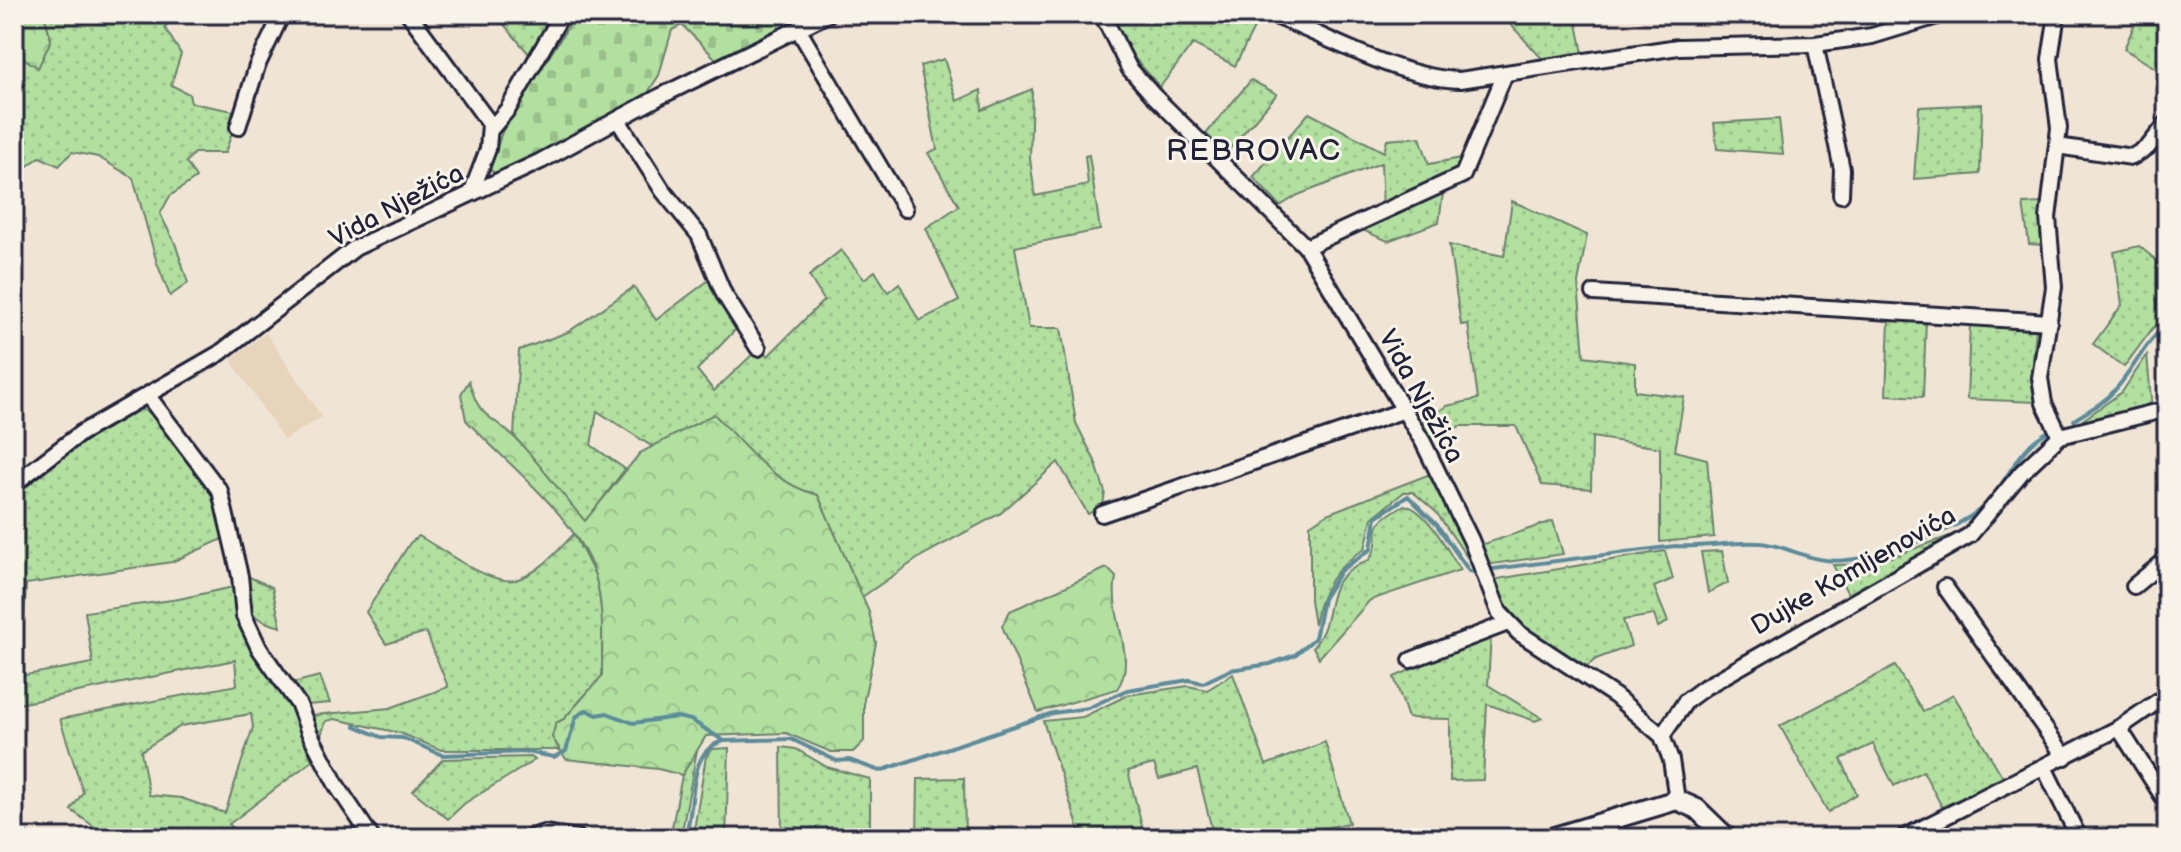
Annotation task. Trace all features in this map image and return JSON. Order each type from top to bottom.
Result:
[{"type":"street","points":[[238,127],[257,66],[282,14]]},
{"type":"street","points":[[409,14],[469,93],[491,129]]},
{"type":"street","points":[[472,191],[488,149],[491,129],[508,109],[562,14]]},
{"type":"street","name":"Vida Nježića","points":[[14,484],[81,433],[232,345],[355,248],[541,161],[828,14]]},
{"type":"street","name":"Vida Nježića","points":[[1102,14],[1129,68],[1306,247],[1405,410],[1460,517],[1499,612],[1508,623],[1615,696],[1662,736]]},
{"type":"street","points":[[1271,14],[1358,51],[1440,79],[1504,76],[1678,47],[1815,44],[1872,36],[1944,14]]},
{"type":"street","points":[[2057,14],[2050,59],[2058,112],[2057,146],[2048,218],[2054,287],[2042,352],[2041,389],[2060,436]]},
{"type":"street","points":[[798,29],[905,209]]},
{"type":"street","points":[[1815,44],[1842,169],[1841,195]]},
{"type":"street","points":[[1306,247],[1463,175],[1504,76]]},
{"type":"street","points":[[618,120],[663,191],[699,235],[724,294],[758,348]]},
{"type":"street","points":[[2057,146],[2132,157],[2148,147],[2167,123]]},
{"type":"street","points":[[1594,293],[2049,322]]},
{"type":"street","points":[[148,396],[220,491],[251,632],[299,705],[309,732],[337,786],[372,838]]},
{"type":"street","name":"Dujke Komljenovića","points":[[1662,736],[1686,701],[1705,687],[1970,535],[2022,472],[2060,436],[2167,409]]},
{"type":"street","points":[[1102,514],[1405,410]]},
{"type":"street","points":[[2134,586],[2167,559]]},
{"type":"street","points":[[1945,587],[2065,757]]},
{"type":"street","points":[[1411,660],[1508,623]]},
{"type":"street","points":[[1903,838],[2119,728],[2167,695]]},
{"type":"street","points":[[2119,728],[2167,803]]},
{"type":"street","points":[[1662,736],[1671,760],[1677,800]]},
{"type":"street","points":[[2044,767],[2079,838]]},
{"type":"street","points":[[1551,838],[1677,800],[1697,809],[1727,838]]},
{"type":"street","points":[[529,838],[544,833],[578,838]]},
{"type":"shaded area","points":[[266,333],[322,417],[284,440],[230,359]]},
{"type":"green space","points":[[14,14],[44,14],[51,40],[38,68],[14,51]]},
{"type":"green space","points":[[44,14],[172,14],[165,28],[181,54],[171,85],[189,94],[191,103],[239,112],[225,153],[194,153],[186,162],[196,178],[170,196],[160,214],[175,243],[188,283],[170,296],[157,263],[133,178],[98,157],[72,152],[59,166],[40,157],[14,176],[14,51],[38,67],[51,40]]},
{"type":"green space","points":[[495,14],[553,14],[529,54]]},
{"type":"green space","points":[[576,14],[818,14],[719,62],[682,25],[672,30],[659,75],[644,99],[499,178],[490,169],[502,132]]},
{"type":"green space","points":[[1109,14],[1244,14],[1258,20],[1235,66],[1193,44],[1160,87],[1130,53]]},
{"type":"green space","points":[[1501,14],[1575,14],[1583,53],[1545,62]]},
{"type":"green space","points":[[2139,14],[2167,29],[2167,75],[2124,49]]},
{"type":"green space","points":[[944,59],[957,101],[981,90],[982,110],[1032,89],[1030,159],[1035,196],[1088,185],[1085,156],[1089,155],[1100,230],[1015,247],[1029,328],[1061,328],[1076,423],[1095,461],[1105,492],[1103,505],[1088,514],[1058,462],[1001,513],[923,555],[862,597],[818,495],[788,483],[774,473],[714,415],[653,447],[597,411],[591,445],[625,469],[585,522],[514,436],[519,350],[568,332],[634,287],[656,320],[713,277],[738,327],[697,370],[714,391],[755,352],[758,357],[765,351],[768,356],[824,300],[809,276],[841,250],[864,279],[875,271],[888,292],[899,283],[919,321],[959,301],[926,228],[959,206],[928,153],[937,149],[920,66]]},
{"type":"green space","points":[[1251,80],[1277,94],[1227,152],[1206,134]]},
{"type":"green space","points":[[1982,104],[1980,174],[1914,179],[1919,107]]},
{"type":"green space","points":[[1309,113],[1384,152],[1387,140],[1420,137],[1429,164],[1467,157],[1460,169],[1383,210],[1381,163],[1298,195],[1280,206],[1253,177]]},
{"type":"green space","points":[[1779,119],[1783,154],[1717,149],[1714,123]]},
{"type":"green space","points":[[1443,193],[1439,222],[1388,241],[1362,230]]},
{"type":"green space","points":[[1512,201],[1587,235],[1578,283],[1584,356],[1635,363],[1635,391],[1684,397],[1675,451],[1707,459],[1714,537],[1660,542],[1660,448],[1592,437],[1591,489],[1542,485],[1516,426],[1460,426],[1427,441],[1420,423],[1447,406],[1478,399],[1468,324],[1461,325],[1449,245],[1504,256]]},
{"type":"green space","points":[[2042,203],[2043,245],[2029,244],[2023,204]]},
{"type":"green space","points":[[2139,246],[2167,269],[2167,316],[2152,329],[2124,367],[2093,344],[2122,305],[2114,252]]},
{"type":"green space","points":[[1889,320],[1926,321],[1923,397],[1886,395]]},
{"type":"green space","points":[[1970,323],[2036,330],[2033,359],[2036,402],[1967,399]]},
{"type":"green space","points":[[2147,355],[2152,410],[2084,423],[2083,420],[2122,392]]},
{"type":"green space","points":[[469,381],[482,410],[524,448],[585,521],[640,453],[714,414],[774,473],[802,490],[818,495],[869,612],[876,643],[864,699],[864,741],[853,752],[831,752],[786,733],[706,736],[682,775],[658,769],[566,759],[552,737],[556,723],[564,719],[602,676],[602,618],[597,583],[577,537],[542,495],[466,420],[461,394]]},
{"type":"green space","points":[[140,409],[156,415],[211,487],[225,538],[172,562],[26,584],[24,618],[14,619],[14,497],[76,447]]},
{"type":"green space","points":[[1430,474],[1476,561],[1471,563],[1436,512],[1413,492],[1404,492],[1372,518],[1365,549],[1345,563],[1331,580],[1314,625],[1310,600],[1310,525],[1327,514]]},
{"type":"green space","points":[[1404,505],[1428,522],[1460,570],[1370,600],[1319,658],[1313,647],[1326,622],[1334,588],[1352,569],[1369,560],[1376,543],[1378,526]]},
{"type":"green space","points":[[1553,521],[1563,554],[1485,565],[1478,546]]},
{"type":"green space","points":[[574,534],[597,579],[602,615],[602,676],[564,719],[556,723],[552,737],[560,750],[441,750],[400,733],[335,719],[326,721],[320,738],[314,728],[314,715],[390,708],[448,687],[426,632],[386,644],[366,612],[410,543],[419,536],[479,572],[515,580],[540,567]]},
{"type":"green space","points":[[1950,536],[1945,544],[1849,596],[1833,565],[1871,564]]},
{"type":"green space","points":[[1665,551],[1673,579],[1654,587],[1668,622],[1658,627],[1654,615],[1623,620],[1631,646],[1596,659],[1587,666],[1543,640],[1519,621],[1492,580]]},
{"type":"green space","points":[[1722,551],[1728,583],[1708,593],[1701,552]]},
{"type":"green space","points":[[1107,568],[1116,577],[1116,607],[1125,664],[1123,677],[1117,689],[1038,712],[1002,626],[1010,611]]},
{"type":"green space","points":[[247,576],[272,587],[281,627],[255,616],[250,605]]},
{"type":"green space","points":[[233,587],[239,624],[255,656],[290,703],[312,761],[229,824],[244,838],[110,838],[71,810],[83,792],[60,719],[237,685],[235,660],[14,705],[14,677],[93,663],[85,612],[179,599]],"holes":[[[251,714],[253,727],[225,813],[181,798],[149,795],[141,751],[181,726]]]},
{"type":"green space","points":[[1491,635],[1488,685],[1542,718],[1535,721],[1487,704],[1483,780],[1450,781],[1450,719],[1408,718],[1394,677]]},
{"type":"green space","points":[[1895,666],[1923,712],[1953,694],[2004,779],[1942,807],[1923,771],[1894,786],[1873,744],[1841,759],[1857,794],[1828,812],[1780,726]]},
{"type":"green space","points":[[1233,674],[1266,765],[1325,742],[1349,823],[1278,838],[1214,838],[1197,769],[1159,779],[1154,764],[1128,771],[1145,838],[1082,838],[1043,721],[1083,717],[1128,695],[1188,686],[1207,690]]},
{"type":"green space","points":[[320,676],[330,703],[307,705],[292,683]]},
{"type":"green space","points":[[781,747],[796,749],[827,767],[870,779],[870,838],[782,838]]},
{"type":"green space","points":[[729,748],[726,838],[690,838],[706,756],[712,749]]},
{"type":"green space","points":[[697,750],[682,831],[679,838],[670,838],[682,775]]},
{"type":"green space","points":[[531,757],[535,760],[465,803],[448,819],[413,791],[443,759]]},
{"type":"green space","points":[[964,778],[965,838],[917,838],[918,779]]},
{"type":"waterway","points":[[2074,420],[2110,395],[2167,324]]},
{"type":"waterway","points":[[1493,569],[1675,546],[1739,543],[1768,544],[1836,561],[1876,555],[1921,541],[1974,514],[1994,494],[2028,447],[2051,430]]},
{"type":"waterway","points":[[355,726],[381,737],[403,738],[442,755],[527,752],[554,757],[566,751],[576,717],[586,710],[597,715],[607,713],[633,723],[677,717],[691,720],[724,741],[791,739],[837,761],[849,760],[880,771],[1053,713],[1088,708],[1127,690],[1189,680],[1203,683],[1230,670],[1270,664],[1295,655],[1315,638],[1323,599],[1341,570],[1371,549],[1376,517],[1408,496],[1437,525],[1469,571],[1475,572]]},
{"type":"waterway","points":[[684,838],[697,768],[711,747],[724,741]]},
{"type":"district","name":"REBROVAC","points":[[1254,150]]}]
